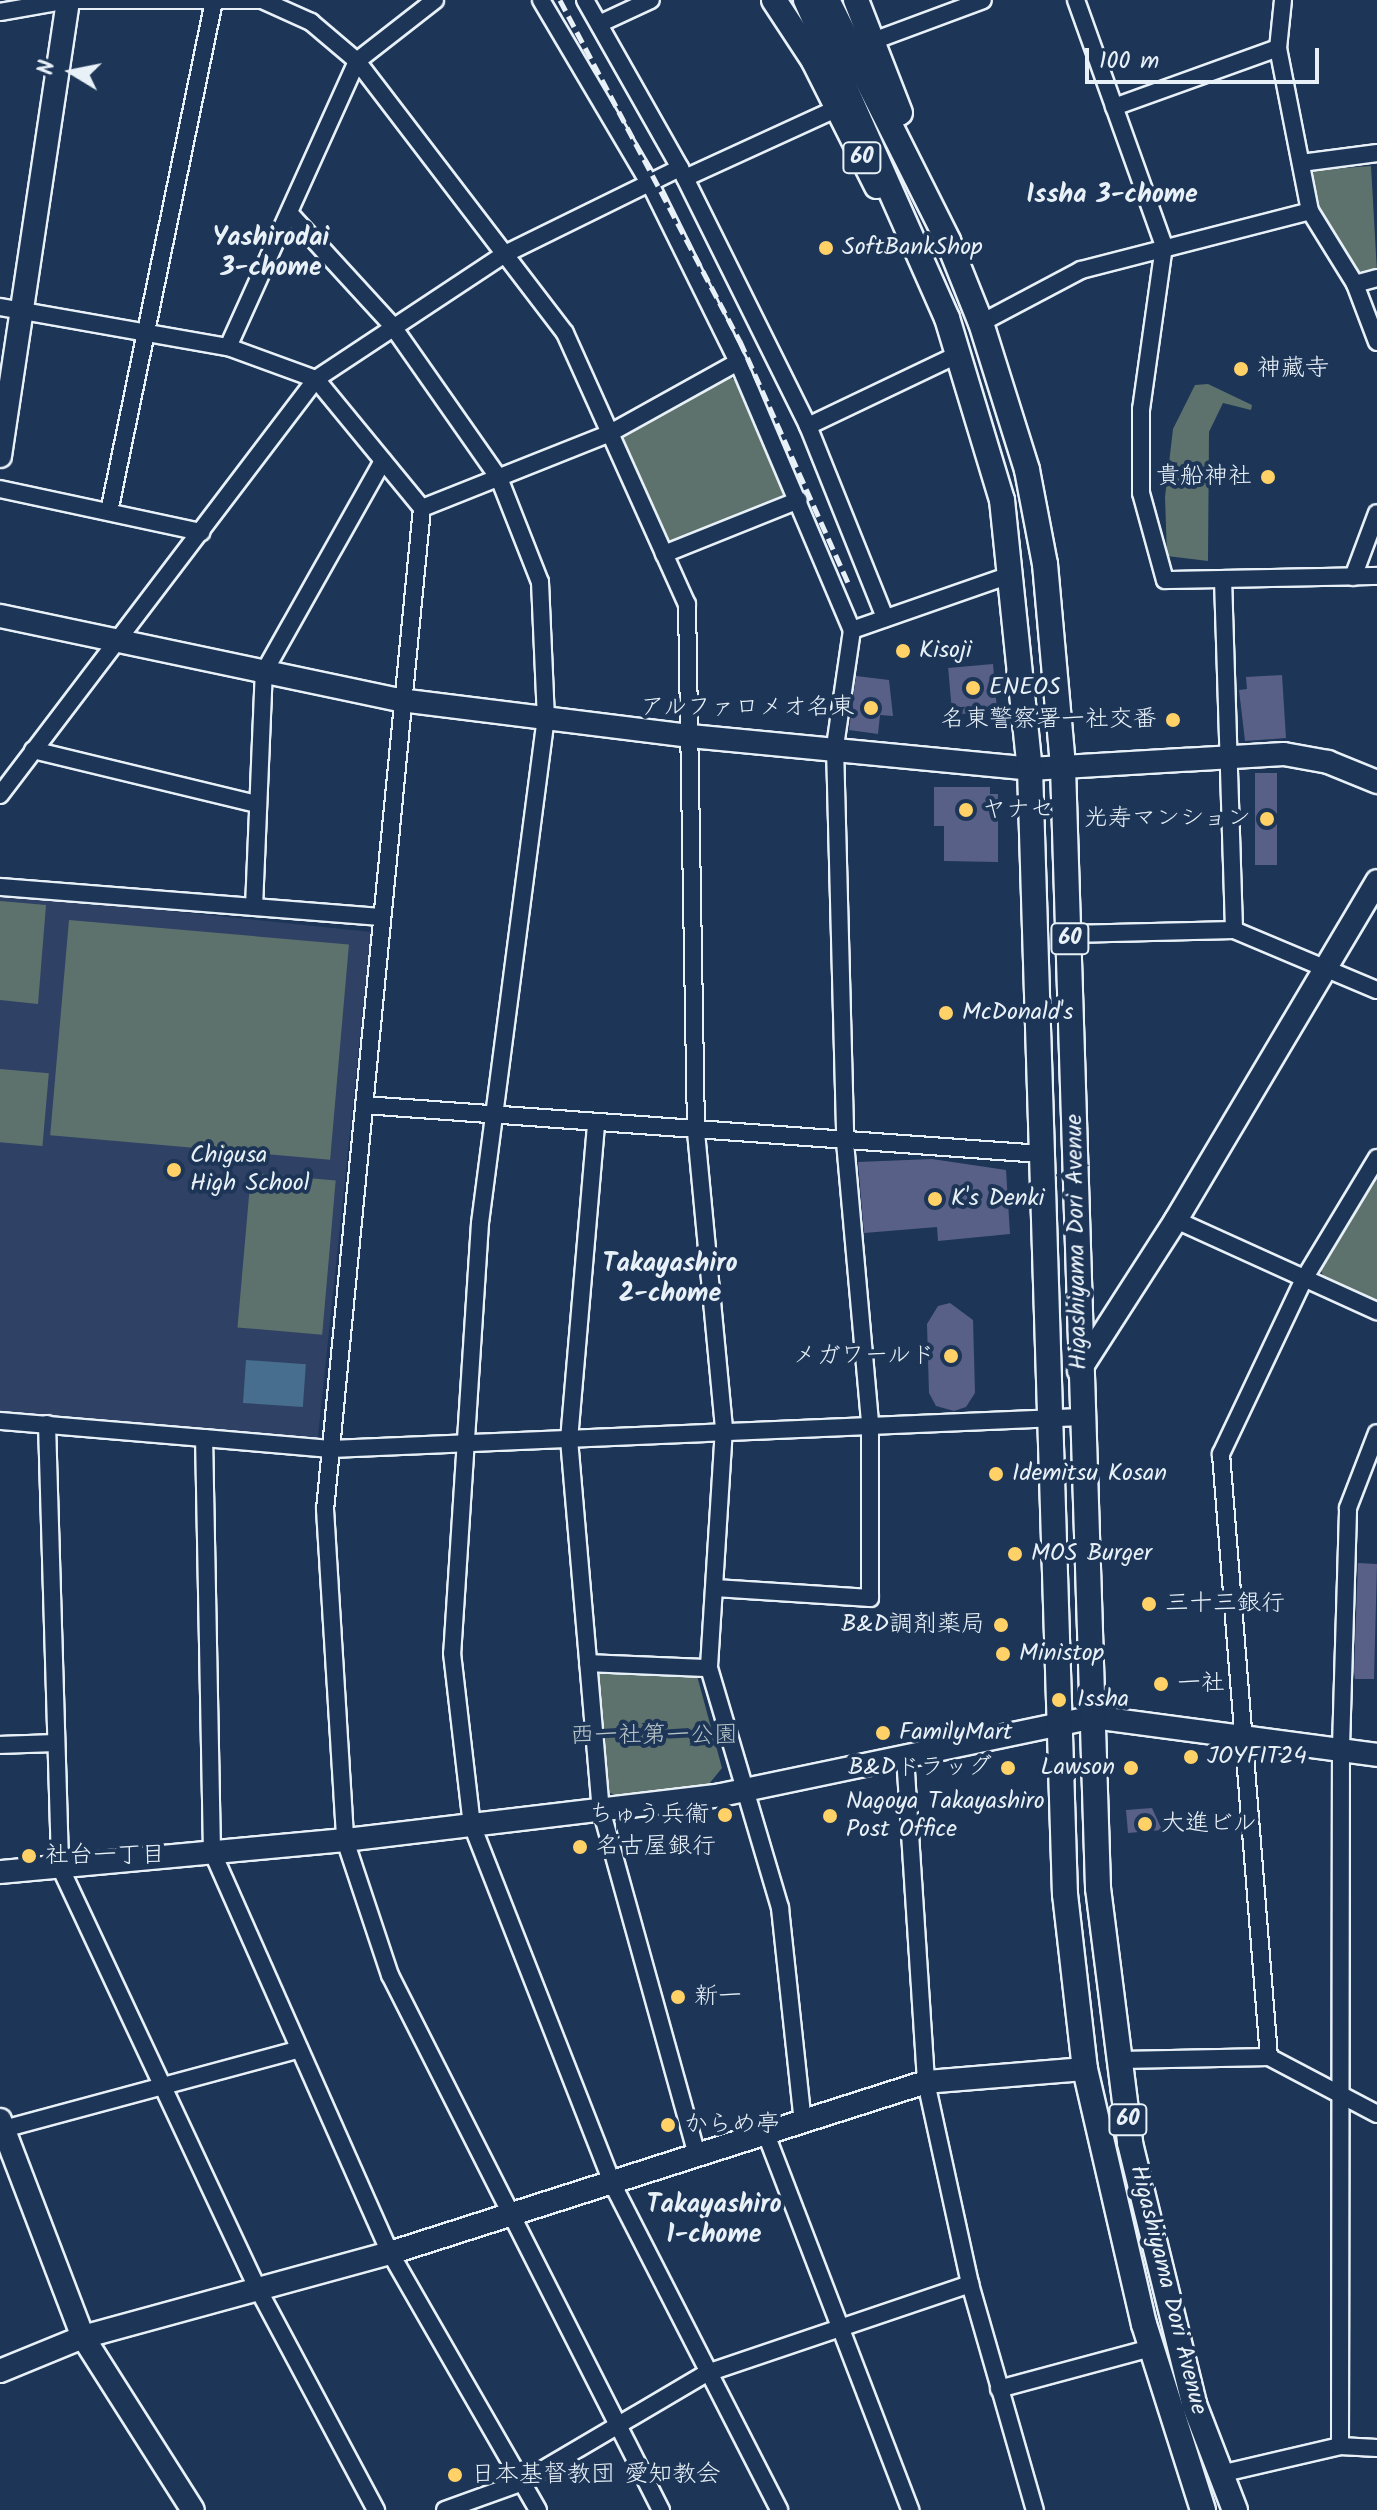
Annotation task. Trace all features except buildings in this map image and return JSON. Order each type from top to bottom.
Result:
[{"type":"main road","name":"60","points":[[774,0],[947,318]]},
{"type":"main road","name":"Higashiyama Dori Avenue","points":[[806,0],[854,48],[947,318],[1002,500],[1013,574],[1030,769],[1049,1419],[1064,1727],[1065,1894],[1085,2069],[1151,2348],[1203,2510]]},
{"type":"main road","name":"Higashiyama Dori Avenue","points":[[827,0],[854,48],[948,241],[981,323],[1027,470],[1045,564],[1063,767],[1070,934],[1079,1371],[1098,1888],[1130,2143],[1194,2404],[1235,2510]]},
{"type":"main road","name":"60","points":[[854,48],[856,0]]},
{"type":"street","points":[[0,456],[68,0]]},
{"type":"street","points":[[0,12],[68,0],[262,0],[311,22],[357,61],[565,333],[687,604],[696,1132],[724,1428],[709,1668],[780,1908],[803,2122]]},
{"type":"street","points":[[228,347],[291,215],[357,61],[435,0]]},
{"type":"street","points":[[541,0],[651,186],[738,362],[852,630],[835,747],[845,1142],[870,1424],[870,1598],[715,1588]]},
{"type":"street","points":[[585,0],[683,173],[808,426],[885,618]]},
{"type":"street","points":[[599,24],[651,0]]},
{"type":"street","points":[[854,48],[983,0]]},
{"type":"street","points":[[1076,0],[1164,246],[1141,409],[1141,493],[1165,580],[1377,576]]},
{"type":"street","points":[[1283,0],[1278,48],[1310,211],[1355,284],[1377,342]]},
{"type":"street","points":[[109,512],[214,1]]},
{"type":"street","points":[[1114,107],[1278,48]]},
{"type":"street","points":[[0,795],[112,643],[201,532],[316,379],[391,324],[505,254],[651,186],[836,109]]},
{"type":"street","points":[[1301,163],[1377,153]]},
{"type":"street","points":[[981,323],[1081,270],[1164,246],[1310,211]]},
{"type":"street","points":[[291,215],[391,324],[499,478],[540,582],[546,717],[480,1223],[469,1446],[452,1653],[472,1825],[612,2183],[779,2510]]},
{"type":"street","points":[[1355,284],[1377,278]]},
{"type":"street","points":[[0,307],[228,347],[316,379],[422,508],[400,700],[325,1509],[345,1840],[390,1975],[507,2214],[661,2510]]},
{"type":"street","points":[[808,426],[957,355]]},
{"type":"street","points":[[422,508],[610,433],[738,362]]},
{"type":"street","points":[[254,907],[264,672],[383,461]]},
{"type":"street","points":[[0,489],[201,532]]},
{"type":"street","points":[[664,554],[799,500]]},
{"type":"street","points":[[1353,577],[1377,513]]},
{"type":"street","points":[[852,630],[1013,574]]},
{"type":"street","points":[[1223,579],[1234,930]]},
{"type":"street","points":[[0,616],[112,643],[400,700],[690,736],[835,747],[1030,769],[1284,754],[1328,762],[1377,782]]},
{"type":"street","points":[[33,750],[257,804]]},
{"type":"street","points":[[1079,1371],[1176,1220],[1377,881]]},
{"type":"street","points":[[0,887],[379,917]]},
{"type":"street","points":[[1070,934],[1234,930],[1377,990]]},
{"type":"street","points":[[364,1105],[495,1118],[1041,1154]]},
{"type":"street","points":[[596,1125],[569,1439],[601,1809],[697,2156]]},
{"type":"street","points":[[1269,2057],[1221,1454],[1304,1279],[1377,1158]]},
{"type":"street","points":[[1176,1220],[1377,1311]]},
{"type":"street","points":[[0,1421],[331,1449],[469,1446],[724,1428],[1081,1417]]},
{"type":"street","points":[[47,1424],[60,1867],[258,2289],[376,2510]]},
{"type":"street","points":[[1340,2446],[1345,2098],[1341,1747],[1348,1508],[1377,1433]]},
{"type":"street","points":[[204,1438],[212,1852],[297,2050],[390,2253],[538,2510]]},
{"type":"street","points":[[588,1663],[709,1668]]},
{"type":"street","points":[[0,1872],[345,1840],[745,1790],[1064,1727],[1093,1717],[1341,1747],[1377,1755]]},
{"type":"street","points":[[0,1745],[55,1743]]},
{"type":"street","points":[[905,1756],[926,2082],[970,2284],[1035,2510]]},
{"type":"street","points":[[193,2510],[83,2337],[2,2127],[297,2050]]},
{"type":"street","points":[[1121,2060],[1269,2057],[1377,2114]]},
{"type":"street","points":[[0,2371],[83,2337],[390,2253],[926,2082],[1085,2069]]},
{"type":"street","points":[[766,2134],[837,2329],[910,2510]]},
{"type":"street","points":[[445,2510],[520,2483],[617,2422],[707,2373],[970,2284]]},
{"type":"street","points":[[999,2389],[1151,2348]]},
{"type":"street","points":[[1220,2474],[1340,2446],[1377,2448]]},
{"type":"shaded area","name":"Chigusa High School","points":[[0,893],[371,932],[317,1448],[0,1415]]},
{"type":"shaded area","points":[[246,1360],[306,1364],[303,1407],[243,1403]]},
{"type":"green space","points":[[1371,166],[1377,272],[1357,273],[1315,209],[1311,175],[1316,170]]},
{"type":"green space","points":[[727,376],[735,380],[786,499],[669,545],[620,440]]},
{"type":"green space","points":[[1208,384],[1252,405],[1251,410],[1223,403],[1209,432],[1208,561],[1167,556],[1165,497],[1173,429],[1195,385]]},
{"type":"green space","points":[[0,901],[46,905],[38,1004],[0,1000]]},
{"type":"green space","points":[[69,920],[349,944],[330,1160],[50,1135]]},
{"type":"green space","points":[[0,1069],[49,1073],[42,1146],[0,1142]]},
{"type":"green space","points":[[1377,1170],[1377,1302],[1324,1278],[1319,1266]]},
{"type":"green space","points":[[251,1173],[336,1180],[322,1335],[237,1327]]},
{"type":"green space","name":"西一社第一公園","points":[[599,1668],[696,1672],[722,1768],[709,1784],[616,1796],[605,1790],[594,1672]]},
{"type":"railway","points":[[560,0],[740,341],[848,582]]},
{"type":"place","name":"SoftBankShop","points":[[826,248]]},
{"type":"place","name":"神藏寺","points":[[1241,369]]},
{"type":"place","name":"貴船神社","points":[[1268,477]]},
{"type":"place","name":"Kisoji","points":[[903,651]]},
{"type":"place","name":"ENEOS","points":[[973,688]]},
{"type":"place","name":"アルファロメオ名東","points":[[871,708]]},
{"type":"place","name":"名東警察署一社交番","points":[[1173,720]]},
{"type":"place","name":"ヤナセ","points":[[966,810]]},
{"type":"place","name":"光寿マンション","points":[[1267,819]]},
{"type":"place","name":"McDonald's","points":[[946,1013]]},
{"type":"place","name":"Chigusa High School","points":[[174,1170]]},
{"type":"place","name":"K's Denki","points":[[935,1199]]},
{"type":"place","name":"メガワールド","points":[[951,1356]]},
{"type":"place","name":"Idemitsu Kosan","points":[[996,1474]]},
{"type":"place","name":"MOS Burger","points":[[1015,1554]]},
{"type":"place","name":"三十三銀行","points":[[1149,1604]]},
{"type":"place","name":"B&D調剤薬局","points":[[1001,1625]]},
{"type":"place","name":"Ministop","points":[[1003,1654]]},
{"type":"place","name":"一社","points":[[1161,1684]]},
{"type":"place","name":"Issha","points":[[1059,1700]]},
{"type":"place","name":"FamilyMart","points":[[883,1733]]},
{"type":"place","name":"JOYFIT24","points":[[1191,1757]]},
{"type":"place","name":"B&Dドラッグ","points":[[1008,1768]]},
{"type":"place","name":"Lawson","points":[[1131,1768]]},
{"type":"place","name":"ちゅう兵衞","points":[[725,1815]]},
{"type":"place","name":"Nagoya Takayashiro Post Office","points":[[830,1816]]},
{"type":"place","name":"大進ビル","points":[[1145,1824]]},
{"type":"place","name":"名古屋銀行","points":[[580,1847]]},
{"type":"place","name":"社台一丁目","points":[[29,1856]]},
{"type":"place","name":"新一","points":[[678,1997]]},
{"type":"place","name":"からめ亭","points":[[668,2125]]},
{"type":"place","name":"日本基督教団 愛知教会","points":[[455,2475]]},
{"type":"district","name":"Issha 3-chome","points":[[1112,196]]},
{"type":"district","name":"Yashirodai 3-chome","points":[[271,254]]},
{"type":"district","name":"Takayashiro 2-chome","points":[[670,1280]]},
{"type":"district","name":"Takayashiro 1-chome","points":[[714,2221]]}]
